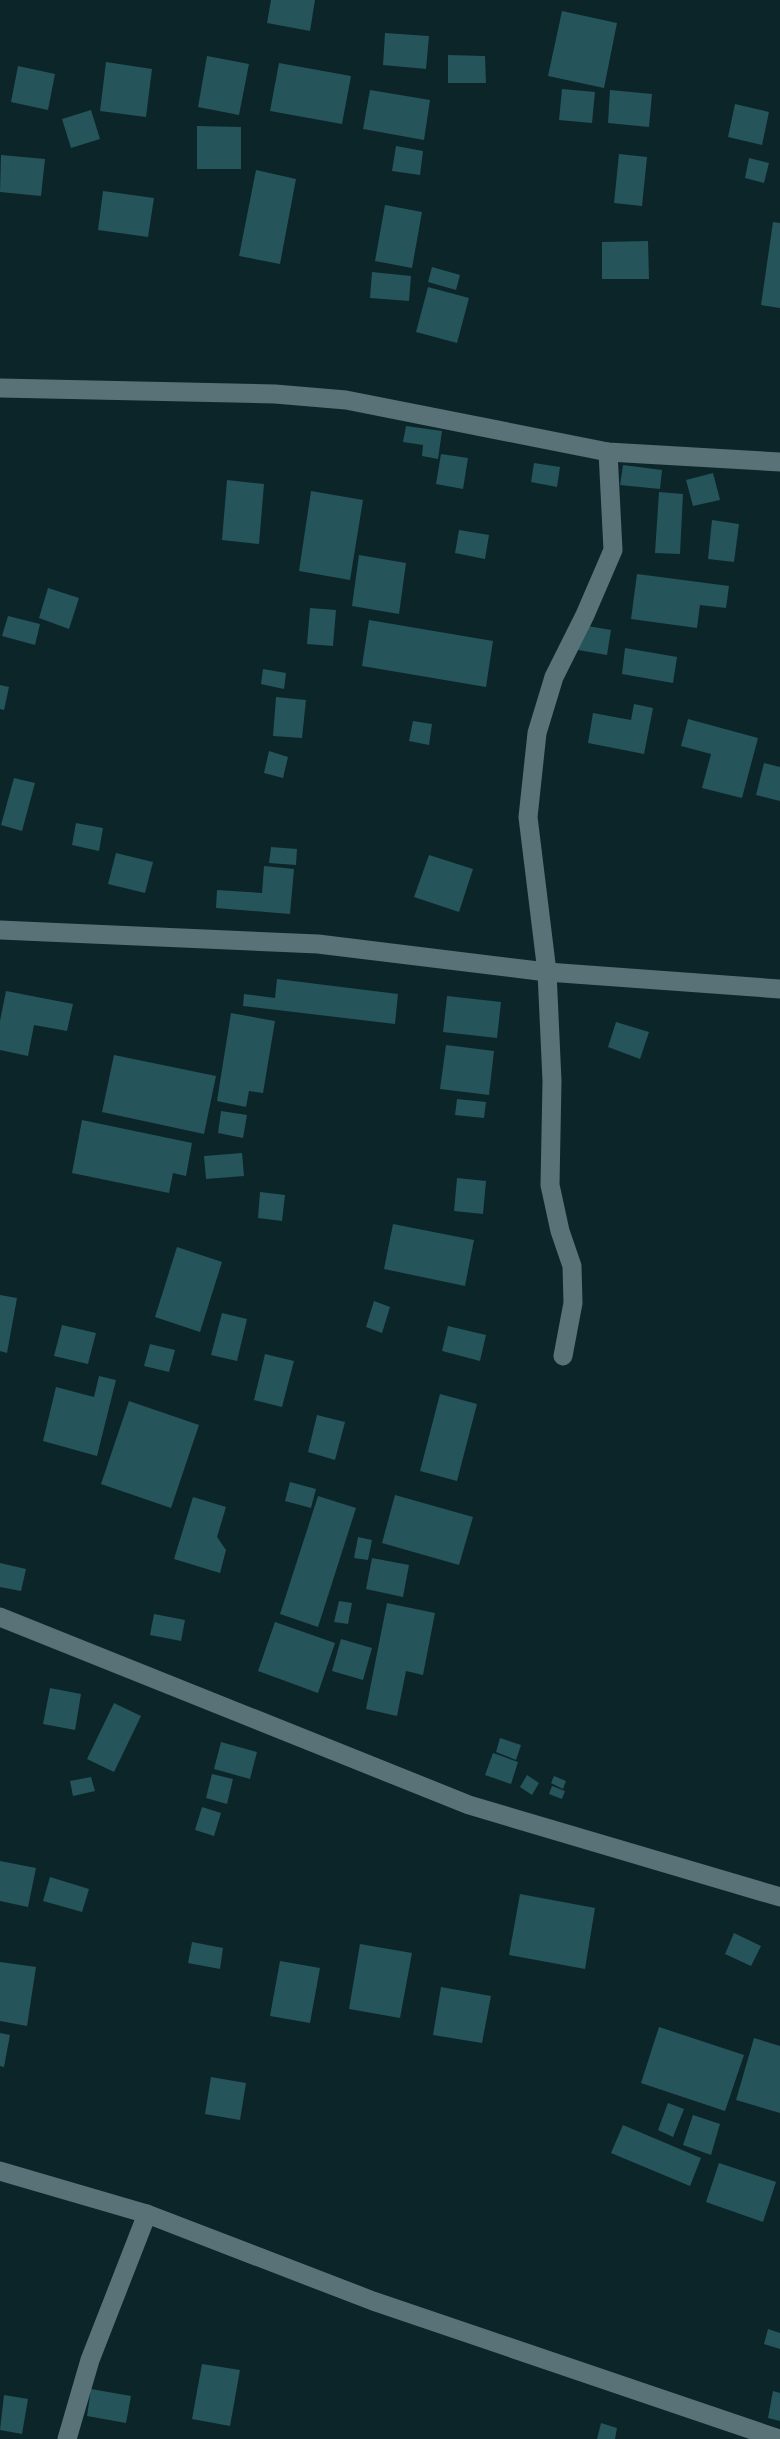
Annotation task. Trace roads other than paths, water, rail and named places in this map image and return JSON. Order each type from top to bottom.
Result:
[{"type":"street","points":[[0,388],[275,394],[346,400],[608,452],[780,462]]},
{"type":"street","points":[[563,1356],[573,1303],[572,1266],[560,1231],[550,1185],[552,1081],[547,972],[528,817],[537,733],[554,677],[613,550],[608,452]]},
{"type":"street","points":[[0,930],[318,944],[547,972],[780,989]]},
{"type":"street","points":[[0,1617],[469,1805],[780,1897]]},
{"type":"street","points":[[0,2171],[147,2214],[373,2301],[779,2439]]},
{"type":"street","points":[[67,2439],[90,2360],[147,2214]]}]
